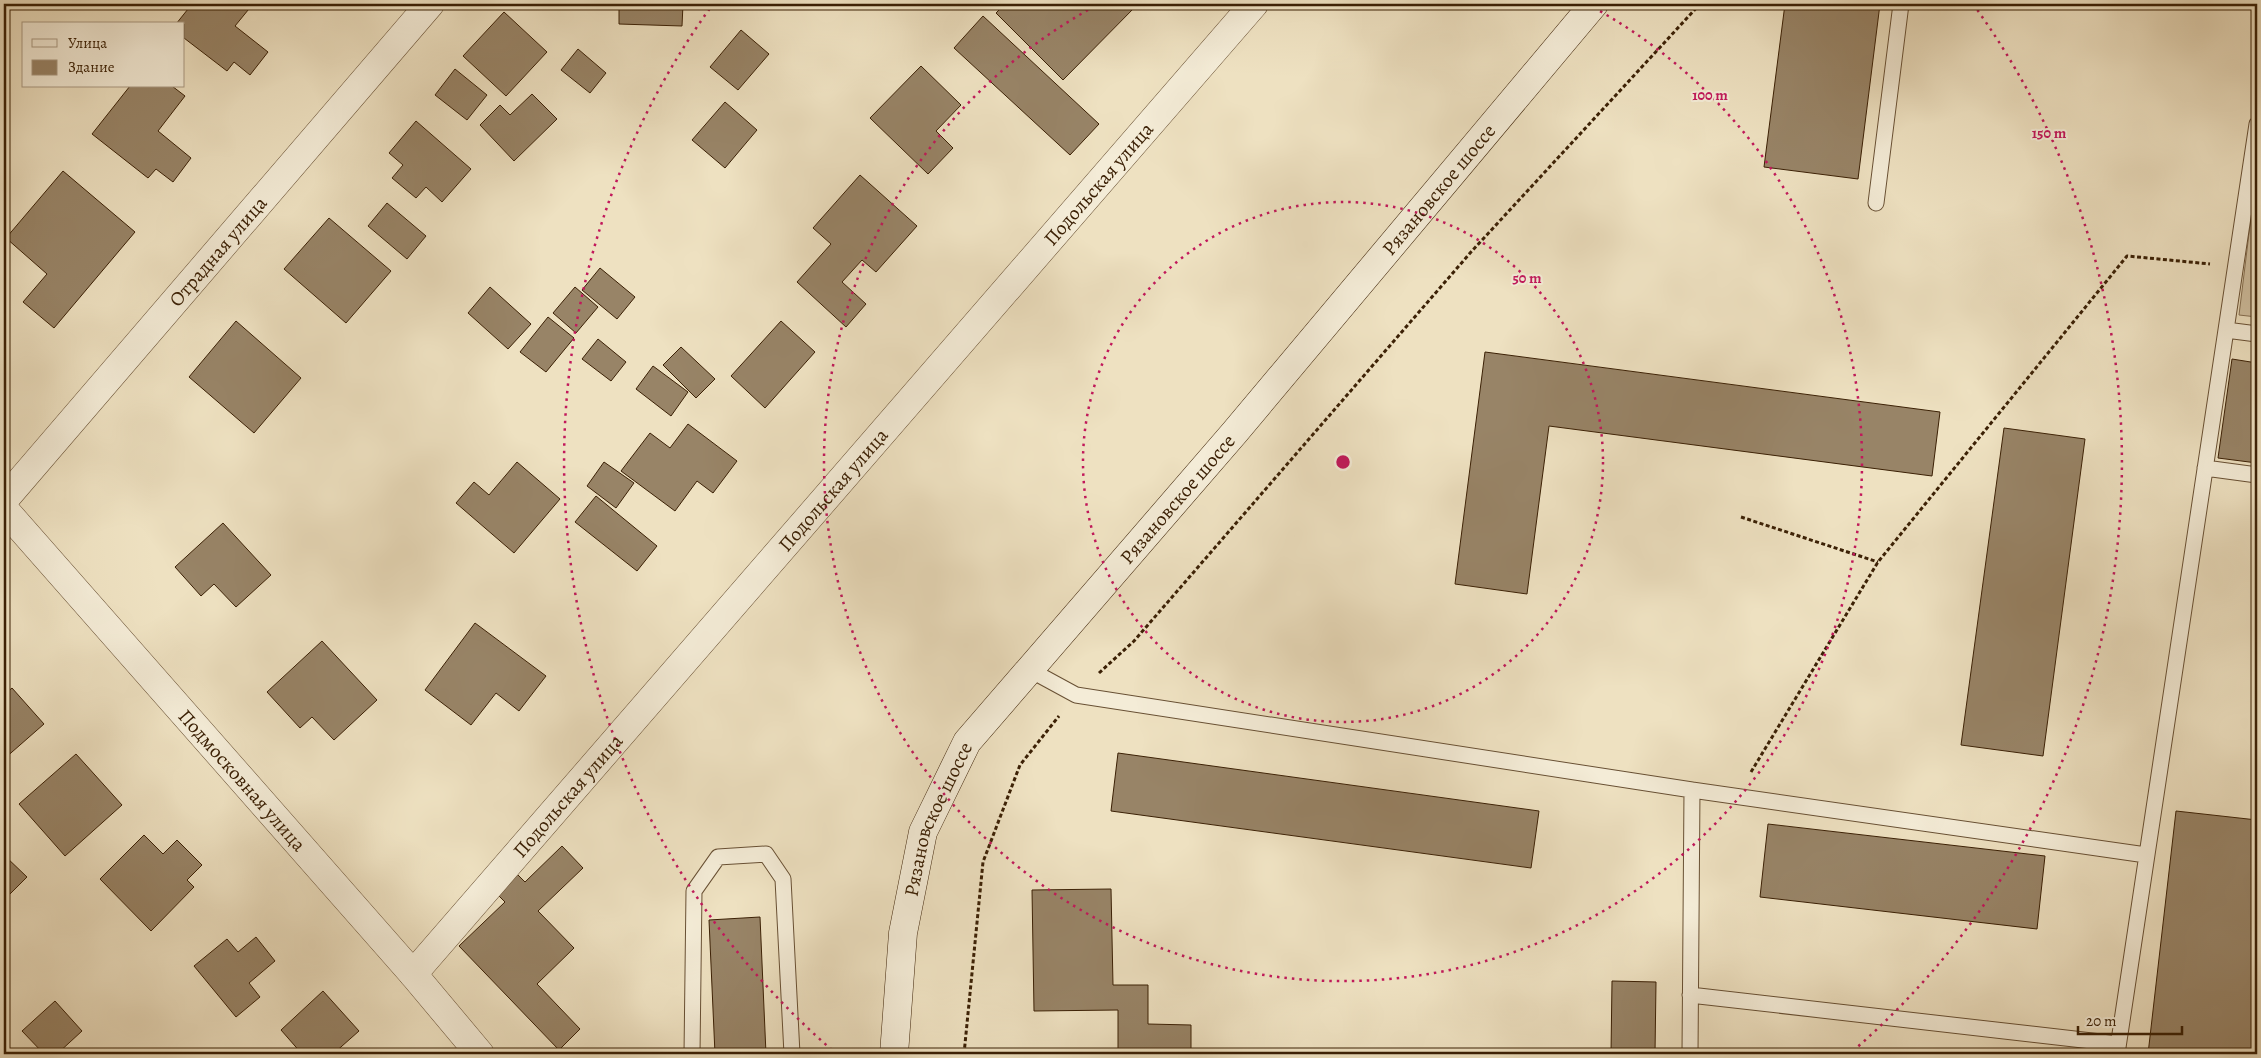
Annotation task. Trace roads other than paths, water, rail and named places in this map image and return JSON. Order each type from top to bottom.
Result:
[{"type":"street","name":"Отрадная улица","points":[[4,500],[430,4]]},
{"type":"street","name":"Подольская улица","points":[[413,974],[1254,4]]},
{"type":"street","name":"Рязановское шоссе","points":[[894,1054],[903,933],[922,832],[967,742],[1235,432],[1594,4]]},
{"type":"street","name":"Подмосковная улица","points":[[4,509],[413,974],[480,1054]]},
{"type":"lane","points":[[1876,202],[1901,4]]},
{"type":"lane","points":[[1690,995],[2117,1049],[2226,330],[2255,154],[2257,124]]},
{"type":"lane","points":[[2226,330],[2257,334]]},
{"type":"lane","points":[[2205,468],[2257,475]]},
{"type":"lane","points":[[1030,670],[1076,695],[1692,790],[2146,855]]},
{"type":"lane","points":[[1690,1054],[1692,790]]},
{"type":"lane","points":[[692,1054],[694,891],[718,857],[766,854],[783,878],[792,1054]]}]
